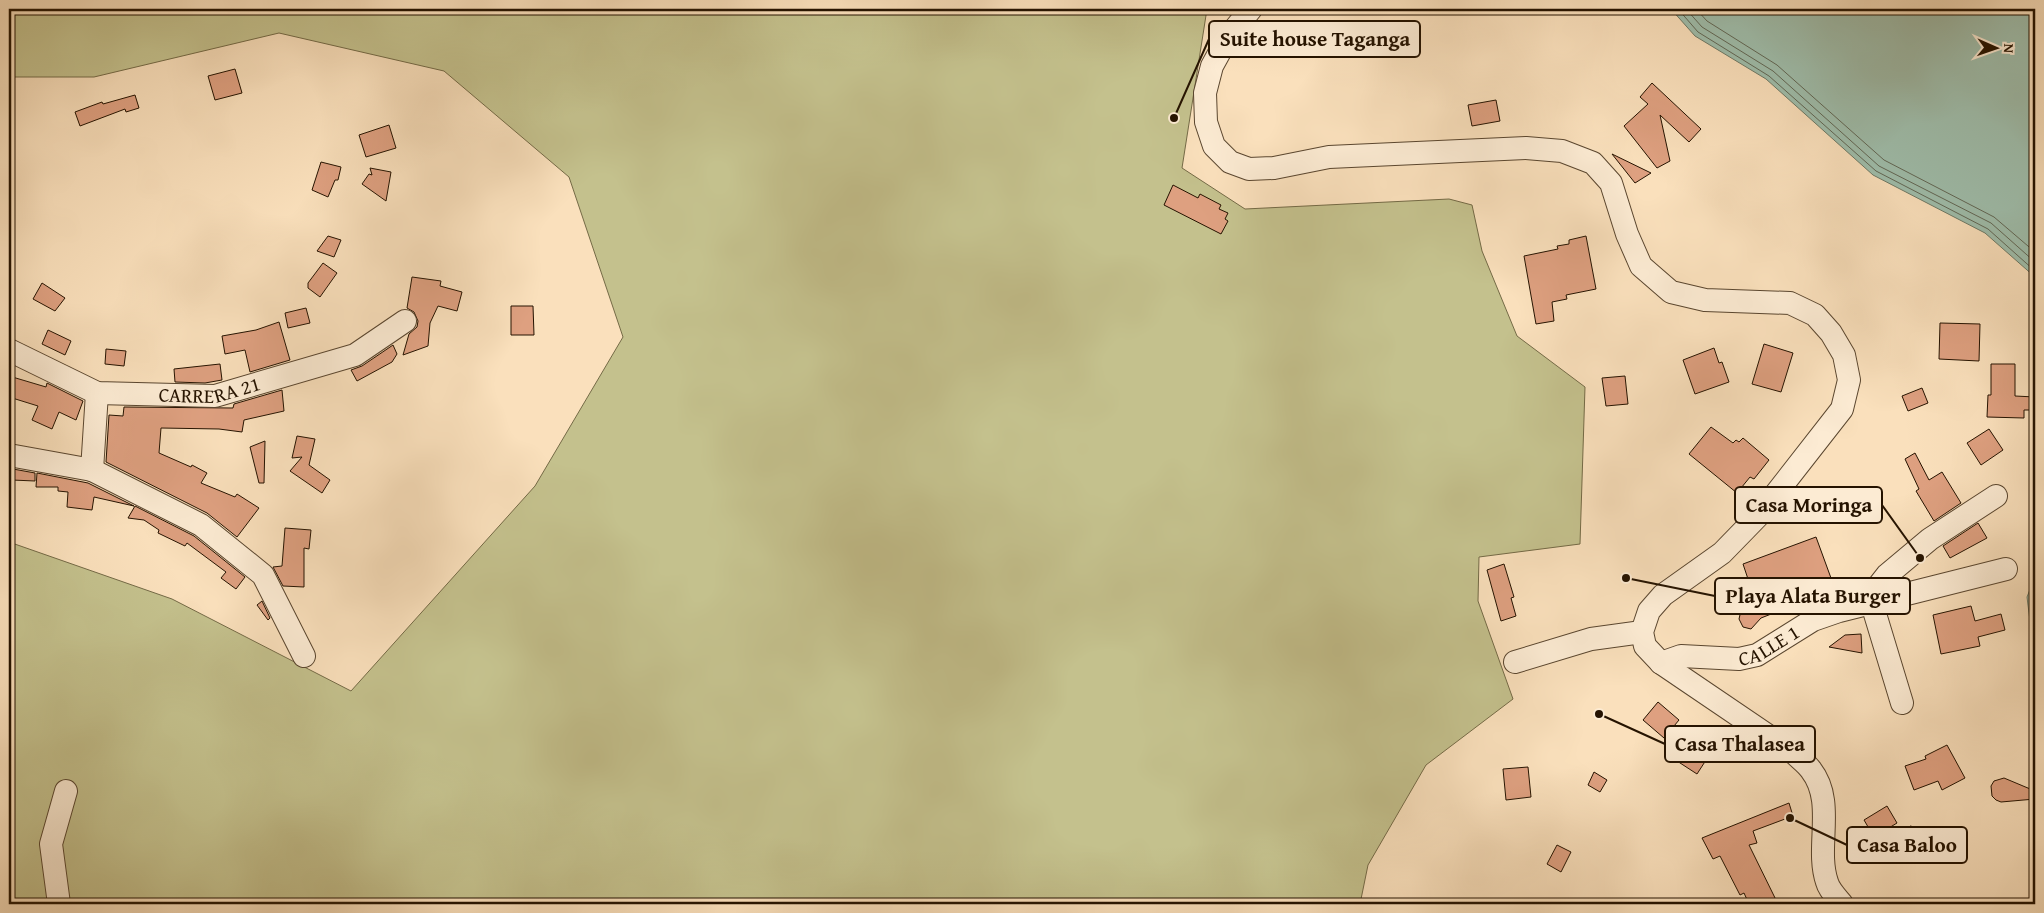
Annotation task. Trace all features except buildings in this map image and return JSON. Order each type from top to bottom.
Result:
[{"type":"street","points":[[1251,9],[1228,37],[1212,66],[1205,94],[1206,122],[1214,146],[1230,162],[1249,169],[1274,168],[1329,157],[1526,148],[1562,150],[1593,163],[1611,183],[1627,234],[1641,266],[1671,292],[1705,300],[1790,303],[1815,315],[1831,333],[1844,355],[1849,380],[1842,408],[1760,514],[1722,553],[1663,595],[1649,610],[1642,632],[1645,646],[1660,663],[1794,754],[1812,770],[1821,791],[1824,820],[1823,855],[1827,883],[1842,904]]},
{"type":"street","name":"CARRERA 21","points":[[9,350],[97,393],[215,396],[354,355],[405,321]]},
{"type":"street","points":[[92,470],[97,393]]},
{"type":"street","points":[[9,455],[92,470],[201,525],[263,575],[304,656]]},
{"type":"street","points":[[1902,703],[1872,604],[1876,589],[1887,575],[1930,538],[1996,496]]},
{"type":"street","name":"CALLE 1","points":[[1660,663],[1681,656],[1739,659],[1757,656],[1813,620],[1839,611],[2006,569]]},
{"type":"street","points":[[1515,662],[1591,639],[1642,632]]},
{"type":"street","points":[[59,904],[51,844],[66,790]]},
{"type":"shaded area","points":[[9,9],[1207,9],[1182,168],[1245,209],[1449,199],[1472,205],[1482,251],[1517,336],[1585,387],[1580,544],[1479,557],[1478,601],[1513,699],[1426,765],[1368,865],[1360,904],[9,904],[9,542],[172,599],[351,691],[535,486],[623,337],[569,177],[444,71],[279,33],[94,77],[9,77]]},
{"type":"water","points":[[1671,9],[2035,9],[2035,277],[1985,233],[1873,175],[1766,79],[1695,36]]},
{"type":"water","points":[[2035,577],[2035,661],[2027,597]]},
{"type":"place","name":"Suite house Taganga","points":[[1174,118]]},
{"type":"place","name":"Casa Moringa","points":[[1920,558]]},
{"type":"place","name":"Playa Alata Burger","points":[[1626,578]]},
{"type":"place","name":"Casa Thalasea","points":[[1599,714]]},
{"type":"place","name":"Casa Baloo","points":[[1790,818]]}]
